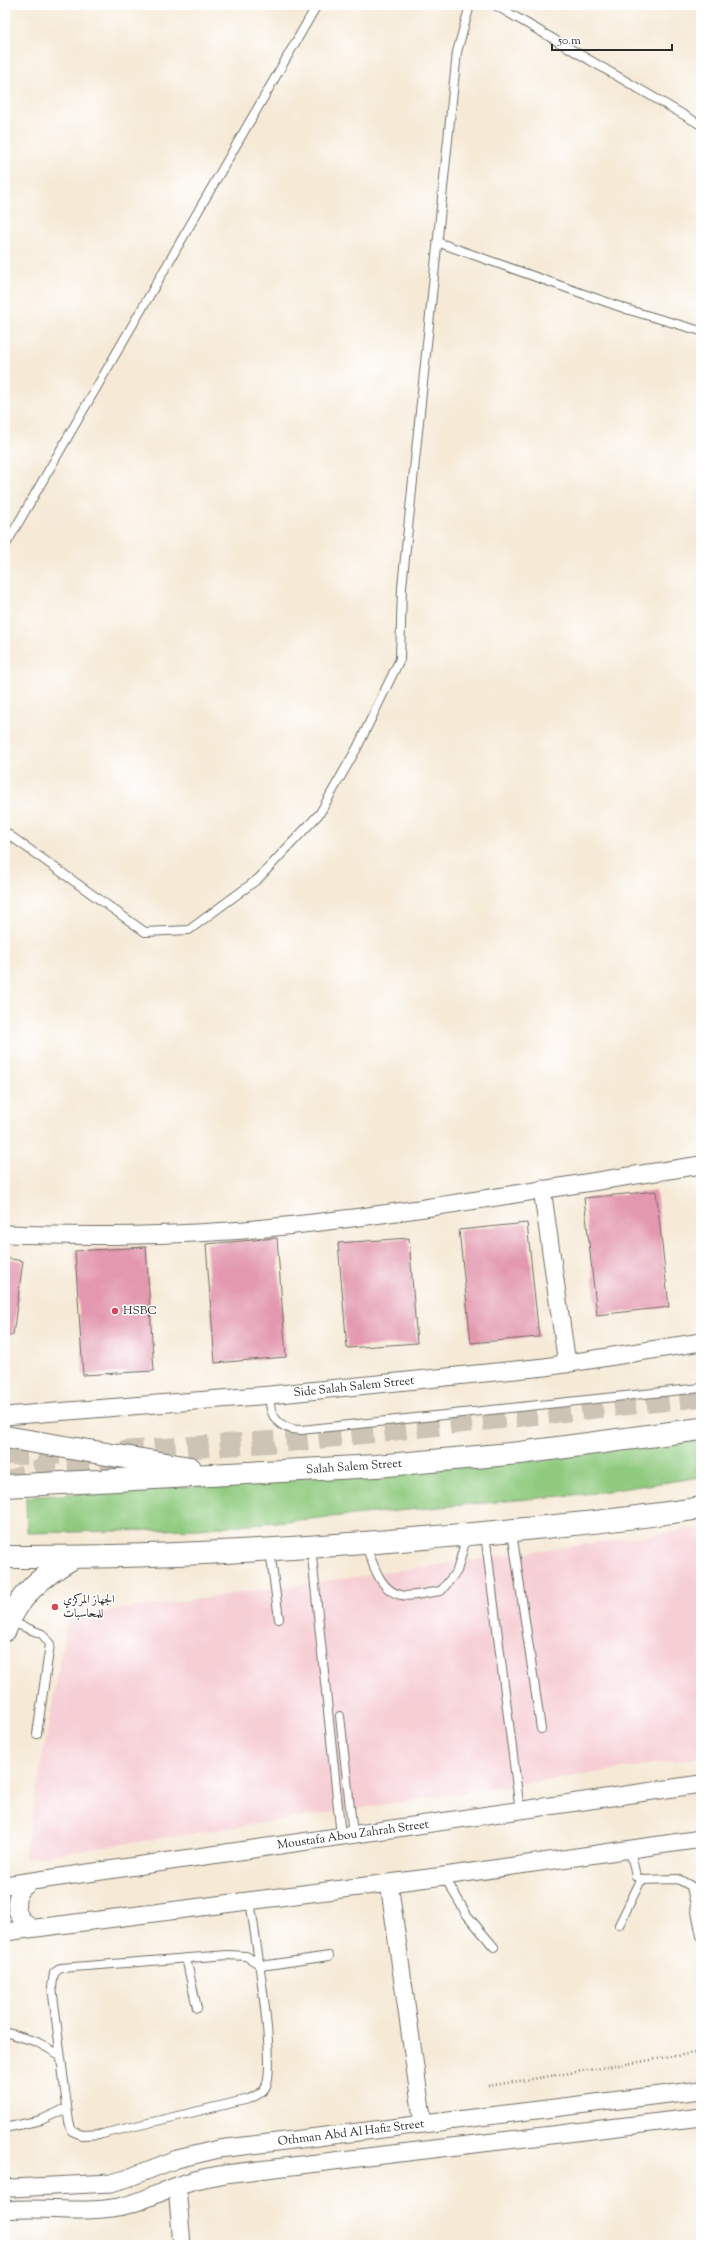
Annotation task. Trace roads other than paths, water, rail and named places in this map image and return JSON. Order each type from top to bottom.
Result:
[{"type":"main road","name":"Salah Salem Street","points":[[5,1486],[231,1474],[448,1460],[585,1445],[701,1430]]},
{"type":"main road","points":[[5,1437],[231,1474]]},
{"type":"main road","points":[[5,1557],[74,1558],[364,1543],[512,1531],[700,1511]]},
{"type":"main road","points":[[7,1625],[20,1601],[35,1584],[52,1570],[74,1558]]},
{"type":"street","points":[[5,1234],[138,1236],[237,1230],[366,1216],[701,1165]]},
{"type":"street","points":[[542,1189],[567,1364]]},
{"type":"street","name":"Side Salah Salem Street","points":[[5,1416],[270,1395],[567,1364],[701,1342]]},
{"type":"street","name":"Moustafa Abou Zahrah Street","points":[[5,1886],[701,1784]]},
{"type":"street","points":[[5,1932],[444,1876],[701,1839]]},
{"type":"street","points":[[31,1882],[20,1891],[16,1905],[20,1919],[32,1928]]},
{"type":"street","points":[[389,1883],[423,2124]]},
{"type":"street","name":"Othman Abd Al Hafiz Street","points":[[7,2189],[111,2182],[128,2178],[177,2159],[219,2148],[701,2090]]},
{"type":"street","points":[[6,2209],[88,2210],[118,2207],[136,2202],[177,2186],[225,2174],[701,2117]]},
{"type":"street","points":[[177,2186],[182,2245]]},
{"type":"lane","points":[[5,546],[317,5]]},
{"type":"lane","points":[[5,832],[145,932],[189,930],[258,879],[320,813],[357,748],[400,659],[402,587],[457,52],[470,5]]},
{"type":"lane","points":[[495,5],[701,125]]},
{"type":"lane","points":[[437,242],[629,310],[701,332]]},
{"type":"lane","points":[[270,1395],[270,1409],[277,1421],[288,1429],[301,1430],[701,1388]]},
{"type":"lane","points":[[512,1531],[541,1729]]},
{"type":"lane","points":[[364,1543],[382,1582],[387,1588],[402,1596],[441,1591],[456,1571],[476,1534]]},
{"type":"lane","points":[[476,1534],[520,1811]]},
{"type":"lane","points":[[311,1546],[347,1836]]},
{"type":"lane","points":[[270,1549],[279,1618]]},
{"type":"lane","points":[[7,1625],[42,1634],[50,1644],[37,1734]]},
{"type":"lane","points":[[340,1716],[347,1836]]},
{"type":"lane","points":[[630,1850],[636,1876],[641,1880],[678,1880],[691,1886],[701,1936]]},
{"type":"lane","points":[[444,1876],[467,1915],[494,1947]]},
{"type":"lane","points":[[619,1925],[641,1880]]},
{"type":"lane","points":[[250,1900],[259,1964],[270,2066],[266,2086],[260,2094],[102,2134],[82,2135],[72,2131],[67,2108],[52,1988],[54,1973],[61,1968],[228,1955],[246,1956],[259,1964],[268,1965],[329,1956]]},
{"type":"lane","points":[[186,1958],[197,2008]]},
{"type":"lane","points":[[5,2032],[37,2042],[60,2055]]},
{"type":"lane","points":[[5,2128],[41,2120],[67,2108]]},
{"type":"tunnel","points":[[121,1452],[299,1440],[701,1396]]},
{"type":"tunnel","points":[[5,1454],[69,1453]]},
{"type":"tunnel","points":[[5,1486],[17,1479],[45,1469],[120,1458]]},
{"type":"place","name":"HSBC","points":[[115,1311]]},
{"type":"place","name":"الجهاز المركزي للمحاسبات","points":[[55,1607]]}]
